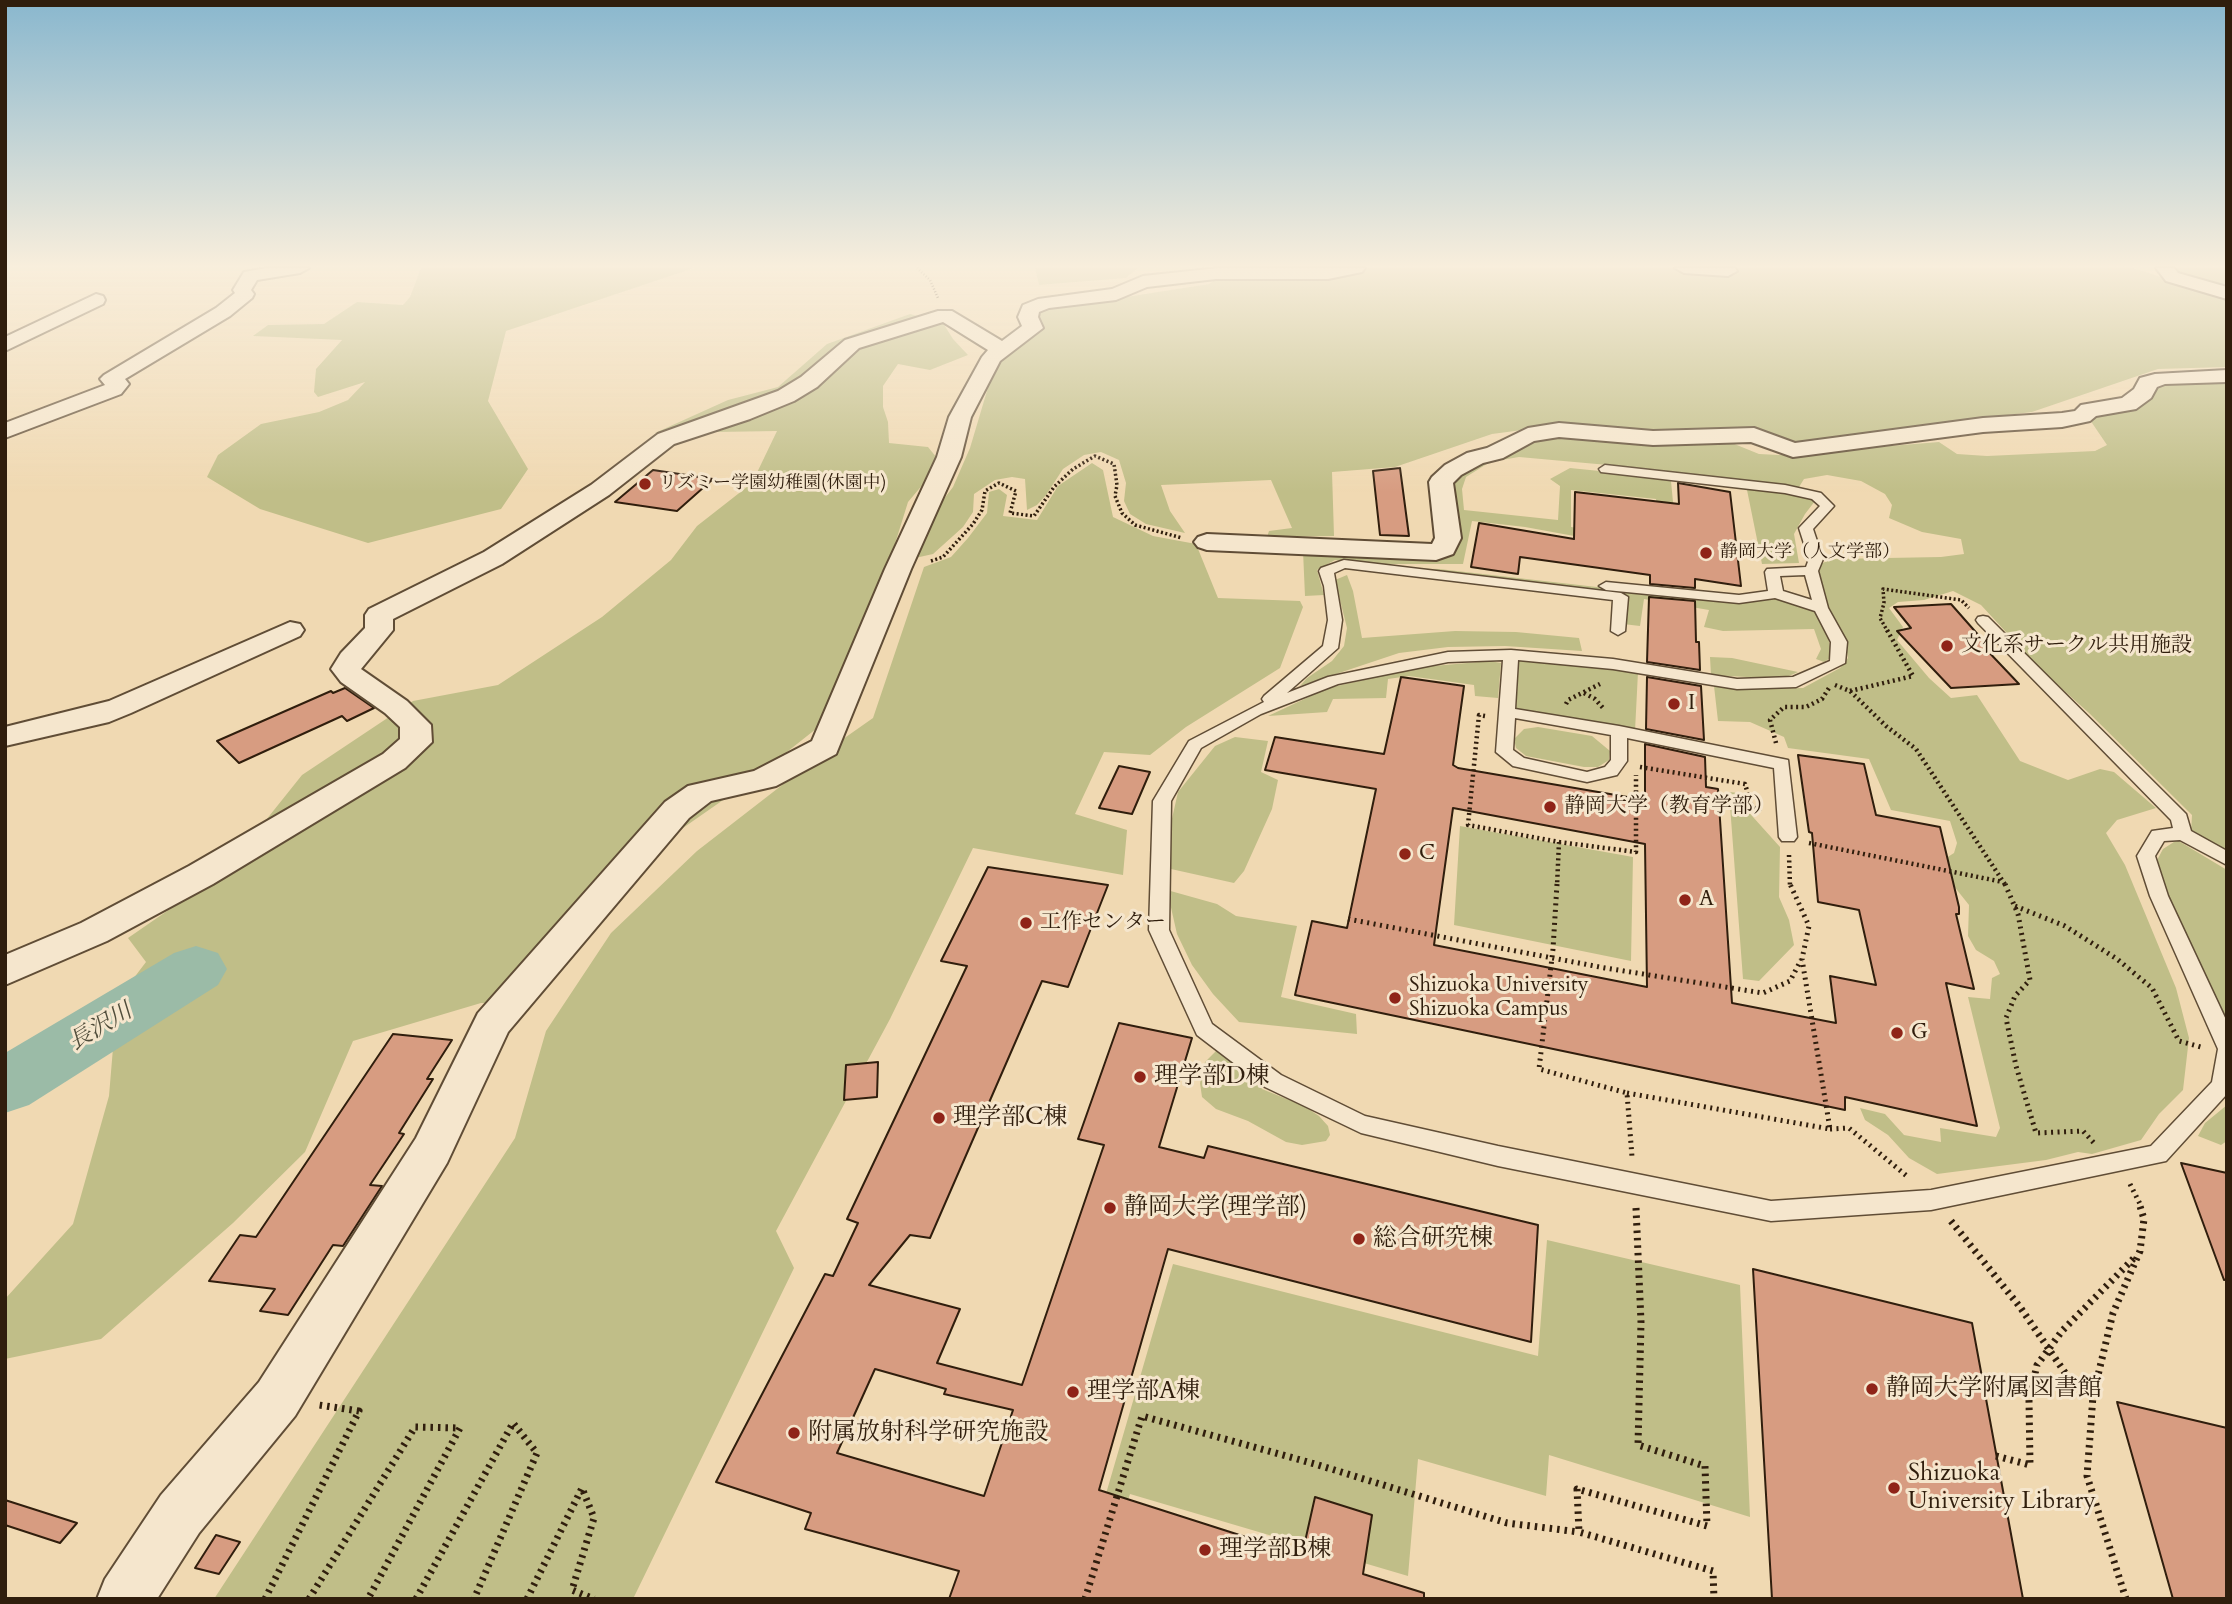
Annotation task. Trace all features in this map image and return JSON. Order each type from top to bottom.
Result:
[{"type":"street","points":[[5,431],[113,389],[118,384],[111,379],[171,343]]},
{"type":"street","points":[[5,971],[94,932],[201,875],[394,761],[416,742],[415,725],[396,707],[351,676],[346,668],[351,659],[379,630],[379,615],[504,551],[600,490],[666,439],[742,414],[786,396],[808,382],[856,343]]},
{"type":"street","points":[[991,343],[1001,349]]},
{"type":"street","points":[[125,1599],[180,1514],[277,1399],[432,1150],[492,1024],[677,810],[700,793],[764,779],[825,747],[898,569],[949,457],[960,417],[992,357],[1012,343]]},
{"type":"street","points":[[1207,542],[1436,552],[1444,548],[1448,538],[1441,482],[1453,470],[1475,458],[1495,453],[1528,435],[1559,430],[1653,438],[1754,435],[1793,450],[1983,425],[2062,420],[2082,416],[2089,410],[2127,404],[2143,393],[2148,383],[2162,379],[2227,376]]},
{"type":"street","points":[[5,737],[109,711],[290,631]]},
{"type":"lane","points":[[1605,469],[1784,489],[1816,496],[1827,506],[1806,528],[1816,559],[1811,571],[1821,608],[1839,642],[1837,663],[1796,682],[1737,684],[1614,664],[1511,655],[1448,657],[1334,680],[1255,711],[1195,745],[1162,801],[1159,930],[1204,1029],[1273,1081],[1361,1124],[1498,1156],[1771,1211],[1931,1200],[2158,1154],[2222,1085],[2227,1053]]},
{"type":"lane","points":[[1255,711],[1330,648],[1335,620],[1332,586],[1326,571],[1344,564],[1621,597],[1618,631]]},
{"type":"lane","points":[[1361,566],[1433,565],[1489,574],[1739,599],[1776,594],[1821,608]]},
{"type":"lane","points":[[1776,594],[1772,572],[1811,571]]},
{"type":"lane","points":[[1983,620],[2180,818],[2183,834]]},
{"type":"lane","points":[[1511,655],[1504,752],[1519,762],[1587,777],[1611,771],[1619,761],[1619,730]]},
{"type":"lane","points":[[1507,716],[1619,730],[1782,764],[1788,837]]},
{"type":"lane","points":[[2217,1048],[2146,856],[2158,835],[2183,834],[2227,859]]},
{"type":"path","points":[[898,569],[943,557],[982,510],[985,491],[999,483],[1016,491],[1010,513],[1034,516],[1054,487],[1073,468],[1095,456],[1114,464],[1117,485],[1115,496],[1122,513],[1135,525],[1207,542]]},
{"type":"path","points":[[1850,691],[1913,676],[1880,618],[1884,603],[1883,590],[1961,600],[1983,620]]},
{"type":"path","points":[[1562,721],[1568,700],[1605,681],[1614,673],[1614,664]]},
{"type":"path","points":[[1832,684],[1850,691],[1886,726],[1916,749],[2004,882],[2014,906],[2030,980],[2015,996],[2006,1018],[2016,1066],[2036,1133],[2083,1131],[2113,1163],[2137,1195],[2144,1219],[2140,1251],[2113,1313],[2093,1396],[2087,1476],[2126,1599]]},
{"type":"path","points":[[1507,716],[1479,715],[1468,825],[1559,842],[1636,852],[1636,766],[1745,784],[1751,804],[1788,837],[2004,882]]},
{"type":"path","points":[[1348,919],[1702,986],[1763,993],[1790,981],[1801,959],[1809,926],[1790,888],[1788,837]]},
{"type":"path","points":[[1559,842],[1551,958],[1539,1069],[1627,1093],[1830,1129],[1849,1128],[1902,1171],[1965,1236],[2070,1380],[2093,1396]]},
{"type":"path","points":[[2014,906],[2065,926],[2117,958],[2152,988],[2179,1041],[2217,1048]]},
{"type":"path","points":[[1801,959],[1830,1129]]},
{"type":"path","points":[[1579,1532],[1577,1489],[1707,1526],[1704,1466],[1638,1445],[1641,1322],[1627,1093]]},
{"type":"path","points":[[1996,1456],[2031,1465],[2029,1400],[2038,1365],[2062,1331],[2112,1284],[2140,1251]]},
{"type":"path","points":[[265,1599],[359,1411],[319,1405]]},
{"type":"path","points":[[1085,1599],[1143,1416],[1315,1464],[1507,1523],[1579,1532],[1713,1571],[1714,1599]]},
{"type":"path","points":[[416,1599],[513,1423],[537,1454],[474,1599]]},
{"type":"path","points":[[309,1599],[415,1427],[460,1428],[368,1599]]},
{"type":"path","points":[[527,1599],[582,1488],[594,1518],[572,1590],[594,1599]]},
{"type":"shaded area","points":[[339,343],[503,343],[488,401],[528,469],[501,509],[368,543],[260,509],[207,477],[218,455],[261,424],[319,412],[348,400],[365,382],[318,397],[314,392],[316,369]]},
{"type":"shaded area","points":[[957,343],[968,355],[930,370],[898,364],[883,386],[883,407],[888,422],[889,443],[928,447],[941,463],[908,502],[880,592],[826,721],[749,782],[670,837],[515,1003],[481,1003],[353,1041],[305,1152],[233,1223],[101,1339],[5,1359],[5,1299],[73,1224],[109,1096],[117,1000],[146,962],[128,938],[170,909],[184,874],[262,825],[302,775],[413,701],[498,685],[602,617],[671,560],[697,526],[752,483],[777,431],[655,433],[728,400],[778,387],[827,344]]},
{"type":"shaded area","points":[[1014,343],[2227,343],[2227,367],[2158,369],[2032,412],[1792,445],[1742,428],[1632,433],[1568,424],[1492,434],[1395,467],[1332,472],[1334,536],[1267,537],[1269,531],[1292,528],[1271,480],[1161,485],[1170,511],[1185,533],[1146,524],[1130,514],[1124,501],[1126,483],[1119,460],[1101,452],[1084,455],[1063,469],[1046,495],[1037,505],[1027,510],[1025,479],[1012,477],[995,480],[974,494],[973,512],[963,527],[933,554],[915,558],[934,512],[953,487],[970,448],[995,364]]},
{"type":"shaded area","points":[[2227,378],[2227,850],[2191,832],[2192,815],[2089,713],[2041,670],[1981,605],[1953,591],[1924,600],[1898,602],[1889,608],[1903,627],[1897,640],[1929,678],[1951,698],[1977,695],[2020,761],[2068,780],[2100,769],[2114,772],[2156,808],[2117,820],[2106,833],[2125,865],[2176,988],[2189,1038],[2183,1090],[2159,1114],[2141,1140],[2092,1154],[2078,1152],[2046,1160],[1937,1174],[1909,1158],[1888,1135],[1865,1120],[1860,1108],[1885,1114],[1904,1135],[1941,1142],[1940,1128],[1996,1137],[2000,1128],[1968,997],[1990,999],[1992,978],[2000,974],[1994,961],[1976,950],[1968,936],[1969,905],[1945,875],[1943,860],[1954,853],[1957,843],[1950,821],[1891,810],[1869,759],[1788,748],[1784,737],[1750,722],[1718,721],[1714,686],[1744,689],[1803,688],[1840,668],[1848,658],[1845,641],[1830,613],[1818,572],[1820,564],[1833,559],[1941,557],[1964,554],[1961,539],[1922,532],[1889,518],[1892,505],[1885,494],[1861,481],[1827,475],[1804,479],[1799,487],[1815,501],[1794,534],[1799,563],[1762,564],[1747,490],[1716,479],[1630,467],[1519,457],[1490,462],[1466,477],[1462,489],[1464,510],[1558,520],[1560,486],[1550,479],[1570,468],[1659,477],[1671,481],[1675,523],[1661,539],[1656,499],[1571,490],[1571,527],[1598,531],[1596,540],[1472,521],[1463,564],[1372,564],[1335,560],[1317,570],[1324,595],[1305,596],[1303,551],[1437,559],[1455,478],[1462,470],[1540,438],[1582,438],[1661,446],[1727,441],[1759,454],[1779,455],[1939,442],[1957,454],[1987,456],[2095,451],[2107,445],[2088,417],[2152,385]]},
{"type":"shaded area","points":[[1092,463],[1103,470],[1113,517],[1153,536],[1196,544],[1218,598],[1300,601],[1303,607],[1280,668],[1186,727],[1150,755],[1104,752],[1075,814],[1127,830],[1123,875],[973,848],[890,1019],[776,1231],[794,1268],[633,1599],[214,1599],[515,1138],[546,1031],[611,933],[697,851],[873,718],[924,567],[951,557],[968,538],[987,513],[989,492],[999,489],[1007,495],[1003,516],[1037,520],[1058,486]]},
{"type":"shaded area","points":[[1389,568],[1439,569],[1737,603],[1752,602],[1761,596],[1785,599],[1814,609],[1826,627],[1832,657],[1824,662],[1816,659],[1821,649],[1814,629],[1723,631],[1704,627],[1709,610],[1644,599],[1640,626],[1623,624],[1622,596]]},
{"type":"shaded area","points":[[1347,575],[1353,591],[1362,638],[1455,631],[1516,632],[1579,638],[1582,651],[1505,646],[1448,647],[1399,653],[1300,686],[1332,661],[1344,646],[1347,628],[1335,580]]},
{"type":"shaded area","points":[[1710,657],[1732,658],[1798,672],[1782,679],[1711,675]]},
{"type":"shaded area","points":[[1490,661],[1501,663],[1498,698],[1475,696],[1474,685],[1409,676],[1388,679],[1386,698],[1333,699],[1327,712],[1268,716],[1328,688],[1422,667]]},
{"type":"shaded area","points":[[1519,661],[1638,672],[1635,731],[1516,710]]},
{"type":"shaded area","points":[[1538,727],[1592,736],[1610,751],[1609,760],[1598,767],[1584,767],[1526,756],[1516,748],[1514,739],[1524,729]]},
{"type":"shaded area","points":[[1235,737],[1268,741],[1261,772],[1278,780],[1272,809],[1244,871],[1234,883],[1171,869],[1171,823],[1178,792],[1215,746]]},
{"type":"shaded area","points":[[1729,792],[1739,793],[1744,807],[1780,847],[1779,897],[1789,920],[1794,945],[1759,981],[1743,979]]},
{"type":"shaded area","points":[[1460,826],[1633,857],[1631,961],[1454,925]]},
{"type":"shaded area","points":[[2177,840],[2227,870],[2227,1024],[2173,918],[2155,864],[2163,849]]},
{"type":"shaded area","points":[[1167,890],[1217,904],[1236,916],[1297,926],[1281,997],[1356,1014],[1357,1034],[1239,1022],[1213,994],[1192,965],[1177,934]]},
{"type":"shaded area","points":[[1217,1050],[1246,1066],[1262,1089],[1304,1106],[1319,1116],[1328,1126],[1330,1135],[1326,1141],[1302,1145],[1286,1142],[1248,1121],[1216,1109],[1202,1097],[1200,1083],[1205,1062]]},
{"type":"shaded area","points":[[2227,1105],[2227,1141],[2221,1145],[2198,1136],[2205,1123]]},
{"type":"shaded area","points":[[1547,1240],[1740,1285],[1750,1517],[1549,1455],[1546,1496],[1418,1459],[1408,1576],[1130,1494],[1114,1543],[1096,1528],[1173,1264],[1538,1356]]},
{"type":"building","points":[[1400,468],[1409,536],[1380,535],[1373,471]]},
{"type":"building","points":[[653,470],[713,479],[677,511],[615,502]]},
{"type":"building","points":[[1678,483],[1730,492],[1741,586],[1695,579],[1695,588],[1650,584],[1650,575],[1520,557],[1518,574],[1471,567],[1479,523],[1574,539],[1575,492],[1679,504]]},
{"type":"building","points":[[1649,597],[1695,601],[1700,670],[1647,662]]},
{"type":"building","name":"文化系サークル共用施設","points":[[1951,604],[1988,646],[1983,646],[2019,684],[1951,688],[1897,631],[1911,628],[1894,607]]},
{"type":"building","points":[[1401,677],[1464,686],[1453,765],[1458,768],[1645,800],[1645,744],[1705,757],[1706,787],[1718,789],[1732,1003],[1836,1023],[1830,976],[1876,985],[1859,910],[1818,902],[1812,833],[1809,832],[1798,755],[1864,764],[1876,815],[1940,827],[1959,907],[1959,914],[1956,914],[1974,989],[1946,983],[1977,1126],[1845,1097],[1845,1110],[1295,995],[1312,921],[1347,928],[1376,789],[1265,770],[1275,737],[1384,754]],"holes":[[[1453,808],[1645,844],[1647,987],[1434,945]]]},
{"type":"building","points":[[1647,677],[1701,686],[1704,740],[1646,729]]},
{"type":"building","points":[[345,688],[374,708],[347,721],[342,716],[239,763],[217,741],[331,691],[333,693]]},
{"type":"building","points":[[1119,766],[1150,772],[1132,814],[1099,808]]},
{"type":"building","points":[[988,867],[1108,885],[1068,987],[1042,981],[930,1238],[910,1235],[869,1285],[960,1309],[937,1363],[1022,1385],[1104,1145],[1078,1139],[1119,1023],[1192,1038],[1159,1147],[1204,1158],[1208,1146],[1538,1225],[1531,1342],[1168,1249],[1099,1490],[1302,1555],[1315,1497],[1372,1515],[1363,1574],[1424,1593],[1424,1599],[949,1599],[959,1571],[805,1529],[811,1513],[716,1482],[825,1274],[833,1276],[858,1223],[847,1219],[967,966],[941,961]],"holes":[[[875,1369],[946,1389],[944,1394],[1013,1410],[984,1496],[837,1453]]]},
{"type":"building","points":[[393,1034],[452,1040],[427,1079],[433,1079],[399,1133],[404,1134],[370,1185],[382,1186],[343,1246],[333,1245],[288,1315],[260,1311],[275,1289],[209,1281],[240,1235],[256,1237]]},
{"type":"building","points":[[878,1062],[877,1097],[844,1100],[846,1065]]},
{"type":"building","points":[[2181,1163],[2227,1173],[2227,1279],[2224,1280]]},
{"type":"building","name":"静岡大学附属図書館","points":[[1753,1269],[1972,1323],[2023,1599],[1772,1599]]},
{"type":"building","points":[[2117,1402],[2227,1428],[2227,1599],[2173,1599]]},
{"type":"building","points":[[5,1500],[77,1523],[60,1543],[5,1525]]},
{"type":"building","points":[[216,1535],[240,1542],[219,1574],[195,1568]]},
{"type":"waterway","name":"長沢川","points":[[5,1086],[196,969]]},
{"type":"place","name":"リズミー学園幼稚園(休園中)","points":[[645,484]]},
{"type":"place","name":"静岡大学（人文学部）","points":[[1706,553]]},
{"type":"place","name":"文化系サークル共用施設","points":[[1947,646]]},
{"type":"place","name":"I","points":[[1674,704]]},
{"type":"place","name":"静岡大学（教育学部）","points":[[1550,807]]},
{"type":"place","name":"C","points":[[1405,854]]},
{"type":"place","name":"A","points":[[1685,900]]},
{"type":"place","name":"工作センター","points":[[1026,923]]},
{"type":"place","name":"Shizuoka University Shizuoka Campus","points":[[1395,998]]},
{"type":"place","name":"G","points":[[1897,1033]]},
{"type":"place","name":"理学部D棟","points":[[1140,1077]]},
{"type":"place","name":"理学部C棟","points":[[939,1118]]},
{"type":"place","name":"静岡大学(理学部)","points":[[1110,1208]]},
{"type":"place","name":"総合研究棟","points":[[1359,1239]]},
{"type":"place","name":"静岡大学附属図書館","points":[[1872,1389]]},
{"type":"place","name":"理学部A棟","points":[[1073,1392]]},
{"type":"place","name":"附属放射科学研究施設","points":[[794,1433]]},
{"type":"place","name":"Shizuoka University Library","points":[[1894,1488]]},
{"type":"place","name":"理学部B棟","points":[[1205,1550]]}]
